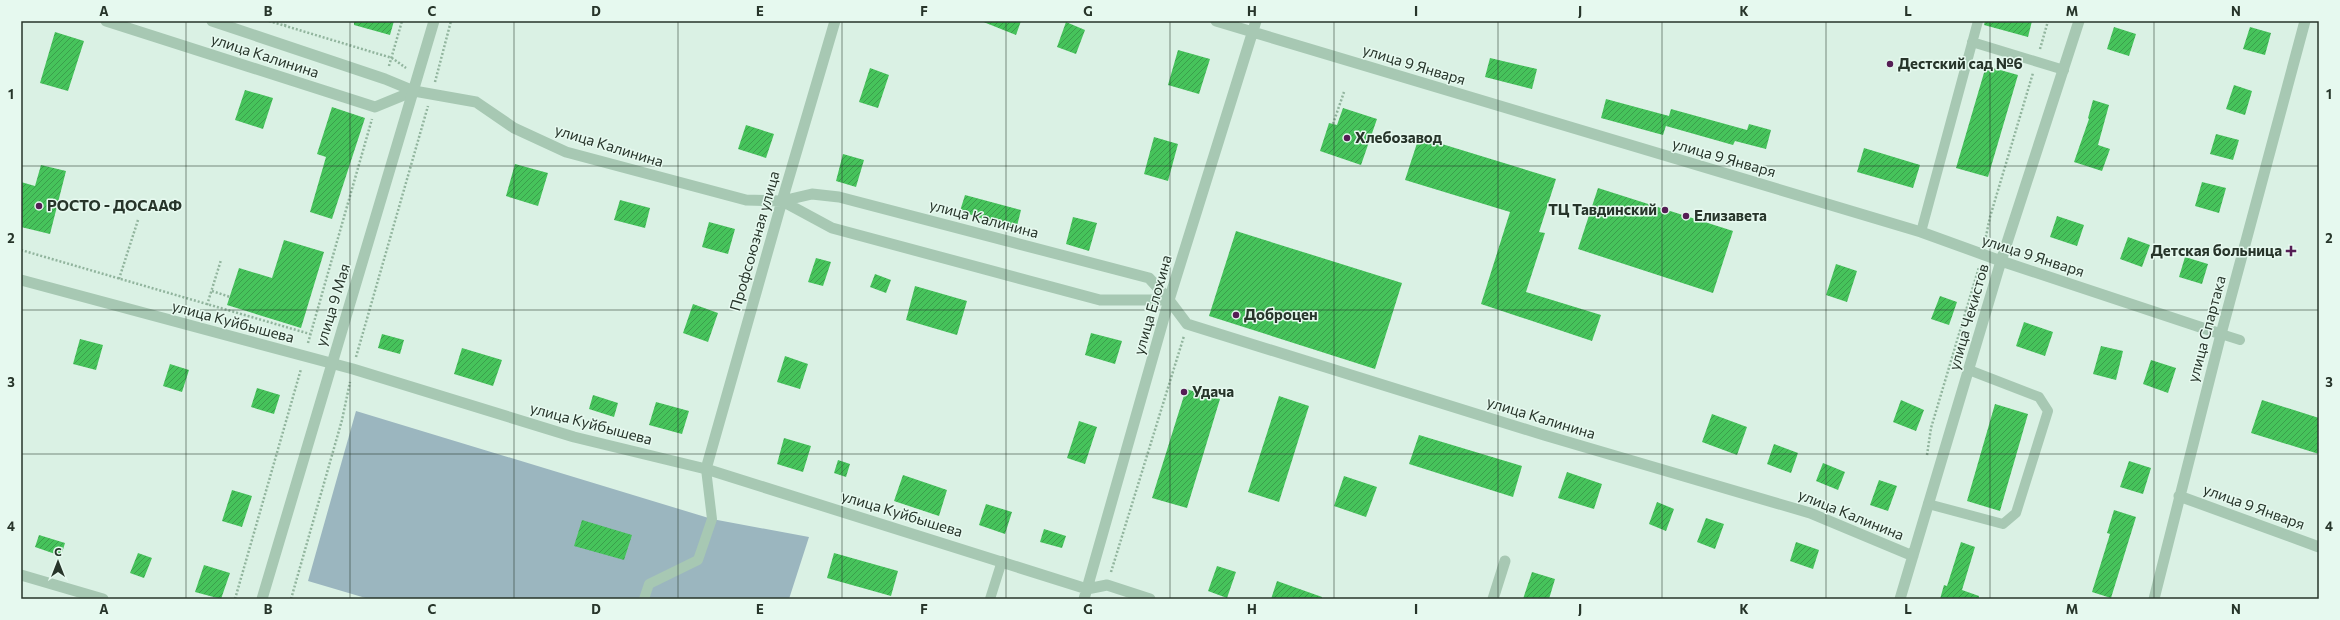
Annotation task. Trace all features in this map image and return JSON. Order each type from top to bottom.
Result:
[{"type":"street","name":"улица Калинина","points":[[106,21],[375,107],[414,91]]},
{"type":"street","name":"улица Калинина","points":[[212,21],[385,78],[414,91],[476,102],[514,128],[566,152],[746,200],[782,201],[812,194],[839,197],[1149,278],[1169,300],[1187,324],[1544,435],[1810,513],[1913,556]]},
{"type":"street","name":"улица 9 Мая","points":[[262,599],[434,21]]},
{"type":"street","name":"Профсоюзная улица","points":[[706,469],[835,21]]},
{"type":"street","name":"улица 9 Января","points":[[1216,21],[1254,26],[1581,132],[1921,232],[2000,262],[2221,334]]},
{"type":"street","name":"улица Чекистов","points":[[1900,599],[2000,262],[2079,21]]},
{"type":"street","name":"улица Спартака","points":[[2154,599],[2221,334],[2305,21]]},
{"type":"street","name":"улица Елохина","points":[[1086,594],[1169,300],[1254,26]]},
{"type":"street","name":"улица Калинина","points":[[782,201],[832,228],[1100,300],[1169,300]]},
{"type":"street","name":"улица Куйбышева","points":[[21,280],[353,369],[574,437],[706,469],[1002,561],[1086,594],[1107,585],[1150,599]]},
{"type":"street","name":"улица 9 Января","points":[[2179,496],[2319,547]]},
{"type":"street","points":[[1493,599],[1505,561]]},
{"type":"street","points":[[21,576],[103,599]]},
{"type":"lane","points":[[1921,232],[1978,21]]},
{"type":"lane","points":[[1972,42],[2064,70]]},
{"type":"lane","points":[[2221,334],[2240,340]]},
{"type":"lane","points":[[1928,504],[2003,524],[2016,513],[2048,411],[2039,396],[1969,370]]},
{"type":"lane","points":[[644,599],[649,584],[698,560],[712,519],[706,469]]},
{"type":"lane","points":[[990,599],[1002,561]]},
{"type":"path","points":[[269,21],[392,58],[417,77],[435,82],[451,21]]},
{"type":"path","points":[[285,26],[286,21]]},
{"type":"path","points":[[385,78],[402,21]]},
{"type":"path","points":[[1926,462],[1931,428],[1974,290],[1990,217],[2048,21]]},
{"type":"path","points":[[1333,124],[1344,92]]},
{"type":"path","points":[[291,599],[342,420],[353,369],[432,94]]},
{"type":"path","points":[[120,278],[138,220]]},
{"type":"path","points":[[21,250],[310,334]]},
{"type":"path","points":[[207,305],[221,260]]},
{"type":"path","points":[[212,291],[230,297]]},
{"type":"path","points":[[1107,585],[1187,324]]},
{"type":"shaded area","points":[[356,411],[712,519],[809,537],[789,599],[369,599],[308,581]]},
{"type":"building","points":[[354,21],[394,21],[390,35],[354,25]]},
{"type":"building","points":[[981,21],[1021,21],[1016,35]]},
{"type":"building","points":[[1985,21],[2032,21],[2028,37],[1984,25]]},
{"type":"building","points":[[1066,22],[1085,30],[1076,54],[1057,47]]},
{"type":"building","points":[[2114,27],[2136,34],[2129,56],[2107,49]]},
{"type":"building","points":[[2250,27],[2271,33],[2265,55],[2243,49]]},
{"type":"building","points":[[55,32],[84,41],[68,91],[40,83]]},
{"type":"building","points":[[1178,50],[1210,59],[1199,94],[1168,85]]},
{"type":"building","points":[[1490,58],[1537,69],[1532,89],[1485,77]]},
{"type":"building","points":[[1986,66],[2018,75],[1988,177],[1956,168]]},
{"type":"building","points":[[870,68],[889,75],[878,108],[859,102]]},
{"type":"building","points":[[2234,85],[2252,91],[2245,115],[2226,109]]},
{"type":"building","points":[[245,90],[273,98],[263,129],[235,120]]},
{"type":"building","points":[[1606,99],[1669,116],[1663,135],[1601,118]]},
{"type":"building","points":[[2093,100],[2109,105],[2098,145],[2110,149],[2102,171],[2074,162],[2089,119]]},
{"type":"building","points":[[332,107],[365,118],[332,219],[310,212],[326,157],[317,154]]},
{"type":"building","name":"Хлебозавод","points":[[1343,108],[1377,119],[1361,165],[1320,151],[1329,123],[1337,125]]},
{"type":"building","points":[[1671,109],[1747,130],[1749,124],[1771,130],[1766,149],[1735,141],[1733,145],[1666,126]]},
{"type":"building","points":[[746,125],[774,134],[766,158],[738,149]]},
{"type":"building","points":[[2216,134],[2239,140],[2233,160],[2210,154]]},
{"type":"building","points":[[1154,137],[1178,144],[1168,181],[1144,174]]},
{"type":"building","points":[[1419,137],[1556,179],[1539,232],[1545,233],[1526,292],[1601,315],[1592,341],[1481,304],[1510,212],[1405,180]]},
{"type":"building","points":[[1864,148],[1920,165],[1913,188],[1857,172]]},
{"type":"building","points":[[843,154],[864,160],[856,187],[836,181]]},
{"type":"building","points":[[515,164],[548,173],[538,206],[506,196]]},
{"type":"building","name":"РОСТО - ДОСААФ","points":[[41,165],[66,171],[50,234],[21,227],[21,182],[35,186]]},
{"type":"building","points":[[2202,182],[2226,188],[2219,213],[2195,206]]},
{"type":"building","points":[[1598,188],[1733,231],[1713,293],[1578,249]]},
{"type":"building","points":[[965,195],[1021,210],[1016,230],[960,211]]},
{"type":"building","points":[[620,200],[650,208],[645,228],[614,220]]},
{"type":"building","points":[[2057,216],[2084,225],[2077,246],[2050,237]]},
{"type":"building","points":[[1073,217],[1097,223],[1089,251],[1066,244]]},
{"type":"building","points":[[709,222],[735,229],[728,254],[702,247]]},
{"type":"building","points":[[1236,231],[1402,283],[1375,369],[1209,316]]},
{"type":"building","points":[[2128,237],[2150,245],[2142,267],[2120,259]]},
{"type":"building","points":[[284,240],[324,252],[301,328],[227,305],[239,268],[272,278]]},
{"type":"building","points":[[2185,257],[2208,264],[2202,284],[2179,277]]},
{"type":"building","points":[[816,258],[831,262],[823,286],[808,282]]},
{"type":"building","points":[[1836,264],[1857,271],[1847,302],[1826,295]]},
{"type":"building","points":[[875,274],[891,280],[886,293],[870,287]]},
{"type":"building","points":[[915,286],[967,301],[957,335],[906,320]]},
{"type":"building","points":[[1940,296],[1957,302],[1949,325],[1931,319]]},
{"type":"building","points":[[693,304],[718,313],[708,342],[683,333]]},
{"type":"building","points":[[2024,322],[2053,332],[2045,356],[2016,346]]},
{"type":"building","points":[[1091,333],[1122,341],[1115,364],[1085,355]]},
{"type":"building","points":[[382,334],[404,340],[400,354],[378,348]]},
{"type":"building","points":[[80,339],[103,345],[96,370],[73,364]]},
{"type":"building","points":[[2101,346],[2123,351],[2116,380],[2093,374]]},
{"type":"building","points":[[462,348],[502,360],[493,386],[454,374]]},
{"type":"building","points":[[785,356],[808,364],[800,389],[777,382]]},
{"type":"building","points":[[2151,360],[2176,368],[2168,393],[2143,384]]},
{"type":"building","points":[[170,364],[189,370],[182,392],[163,386]]},
{"type":"building","points":[[257,388],[280,395],[274,414],[251,407]]},
{"type":"building","points":[[1186,389],[1220,399],[1187,508],[1152,498]]},
{"type":"building","points":[[593,395],[618,403],[614,417],[589,409]]},
{"type":"building","points":[[1279,396],[1309,406],[1279,502],[1248,492]]},
{"type":"building","points":[[1901,400],[1924,410],[1916,431],[1893,422]]},
{"type":"building","points":[[2262,400],[2319,418],[2319,454],[2251,433]]},
{"type":"building","points":[[656,402],[689,411],[682,434],[649,425]]},
{"type":"building","points":[[1995,404],[2028,414],[2000,511],[1967,501]]},
{"type":"building","points":[[1712,414],[1747,427],[1737,455],[1702,442]]},
{"type":"building","points":[[1079,421],[1097,427],[1085,464],[1067,458]]},
{"type":"building","points":[[1419,435],[1522,466],[1513,497],[1409,464]]},
{"type":"building","points":[[784,438],[811,446],[803,472],[777,464]]},
{"type":"building","points":[[1774,444],[1798,453],[1791,473],[1767,464]]},
{"type":"building","points":[[838,460],[850,464],[846,477],[834,473]]},
{"type":"building","points":[[2129,461],[2151,468],[2143,494],[2120,487]]},
{"type":"building","points":[[1823,463],[1845,472],[1838,490],[1816,481]]},
{"type":"building","points":[[1567,472],[1602,484],[1594,509],[1558,498]]},
{"type":"building","points":[[903,475],[947,490],[939,516],[894,501]]},
{"type":"building","points":[[1344,476],[1377,487],[1366,517],[1334,506]]},
{"type":"building","points":[[1879,480],[1897,486],[1888,511],[1870,505]]},
{"type":"building","points":[[232,490],[252,496],[242,527],[222,521]]},
{"type":"building","points":[[1657,502],[1674,509],[1666,531],[1649,524]]},
{"type":"building","points":[[986,504],[1012,512],[1005,534],[979,525]]},
{"type":"building","points":[[2114,510],[2136,517],[2111,598],[2092,592],[2110,534],[2107,533]]},
{"type":"building","points":[[1706,518],[1724,524],[1715,549],[1697,542]]},
{"type":"building","points":[[582,520],[632,535],[624,560],[574,546]]},
{"type":"building","points":[[1044,529],[1066,536],[1062,548],[1040,542]]},
{"type":"building","points":[[39,535],[65,543],[61,556],[35,547]]},
{"type":"building","points":[[1796,542],[1819,550],[1813,569],[1790,561]]},
{"type":"building","points":[[1961,542],[1975,547],[1962,590],[1979,596],[1979,599],[1940,599],[1944,585],[1947,586]]},
{"type":"building","points":[[138,553],[152,558],[144,578],[130,573]]},
{"type":"building","points":[[834,553],[898,571],[891,596],[827,578]]},
{"type":"building","points":[[204,565],[230,573],[221,599],[195,592]]},
{"type":"building","points":[[1217,566],[1236,572],[1227,598],[1208,591]]},
{"type":"building","points":[[1532,572],[1555,579],[1549,599],[1523,599]]},
{"type":"building","points":[[1277,581],[1322,597],[1322,599],[1271,599]]},
{"type":"place","name":"Дестский сад №6","points":[[1890,64]]},
{"type":"place","name":"Хлебозавод","points":[[1347,138]]},
{"type":"place","name":"РОСТО - ДОСААФ","points":[[39,206]]},
{"type":"place","name":"ТЦ Тавдинский","points":[[1665,210]]},
{"type":"place","name":"Елизавета","points":[[1686,216]]},
{"type":"place","name":"Детская больница","points":[[2291,251]]},
{"type":"place","name":"Доброцен","points":[[1236,315]]},
{"type":"place","name":"Удача","points":[[1184,392]]}]
